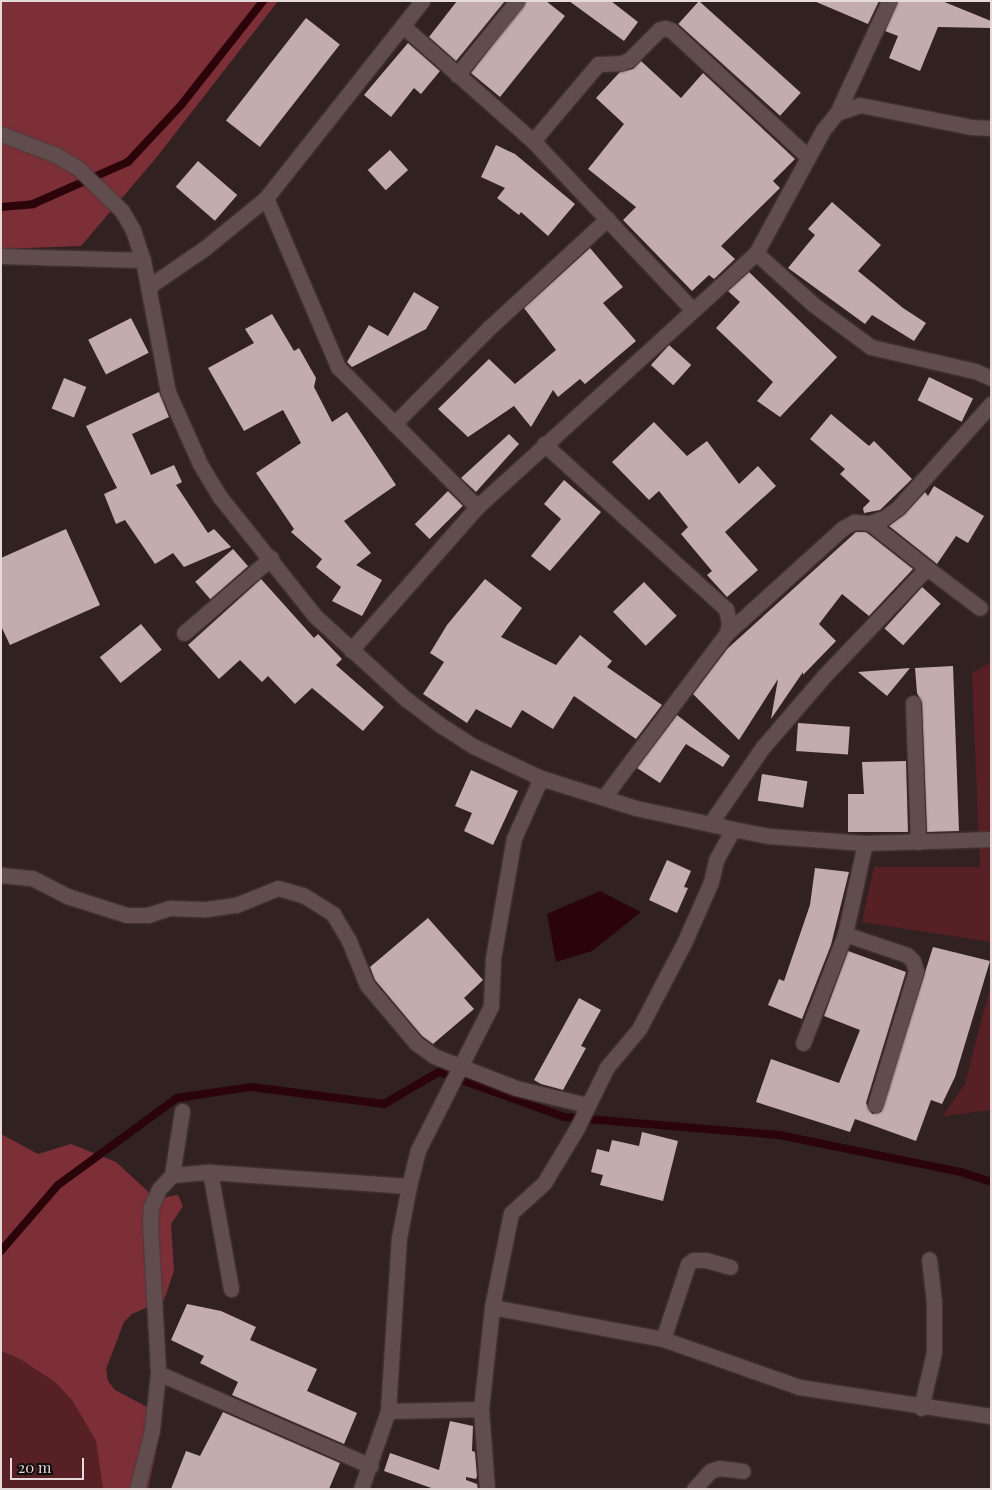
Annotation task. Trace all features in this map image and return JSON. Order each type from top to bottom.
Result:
[{"type":"street","points":[[148,287],[205,248],[266,198],[422,1]]},
{"type":"street","points":[[458,75],[517,1]]},
{"type":"street","points":[[351,650],[477,507],[692,309],[756,253],[823,130],[837,113],[889,1]]},
{"type":"street","points":[[403,26],[533,141],[692,309]]},
{"type":"street","points":[[533,141],[598,64],[622,63],[628,60],[660,29],[665,28],[671,30],[808,157]]},
{"type":"street","points":[[837,113],[860,105],[971,127],[991,128]]},
{"type":"street","points":[[1,134],[54,154],[78,168],[100,187],[133,230],[143,260],[168,392],[184,430],[220,497],[247,535],[271,558],[315,616],[406,699],[439,724],[473,746],[540,778],[636,808],[733,829],[769,836],[865,843],[991,839]]},
{"type":"street","points":[[266,198],[338,367],[477,507]]},
{"type":"street","points":[[394,424],[489,328],[607,219]]},
{"type":"street","points":[[756,253],[814,305],[871,347],[975,371],[991,378]]},
{"type":"street","points":[[1,256],[143,260]]},
{"type":"street","points":[[604,797],[727,633],[843,528],[854,522],[870,523],[884,518],[898,508],[991,404]]},
{"type":"street","points":[[544,444],[726,610],[729,622],[727,633]]},
{"type":"street","points":[[870,523],[980,608]]},
{"type":"street","points":[[184,633],[271,558]]},
{"type":"street","points":[[710,824],[763,747],[824,676],[926,568]]},
{"type":"street","points":[[913,703],[918,842]]},
{"type":"street","points":[[361,1489],[371,1466],[388,1411],[399,1238],[418,1150],[451,1089],[491,1006],[493,958],[514,838],[540,778]]},
{"type":"street","points":[[487,1489],[481,1409],[492,1307],[511,1212],[544,1183],[577,1128],[607,1067],[639,1029],[663,986],[710,882],[716,860],[733,829]]},
{"type":"street","points":[[803,1043],[845,934],[865,843]]},
{"type":"street","points":[[1,875],[32,878],[67,896],[127,916],[148,915],[170,908],[206,909],[236,905],[278,888],[303,895],[333,914],[349,941],[367,985],[416,1044],[434,1056],[460,1069],[585,1109]]},
{"type":"street","points":[[845,934],[907,955],[914,961],[916,971],[875,1105]]},
{"type":"street","points":[[136,1489],[152,1430],[158,1373],[150,1223],[151,1207],[159,1189],[172,1175],[182,1111]]},
{"type":"street","points":[[172,1175],[210,1172],[409,1186]]},
{"type":"street","points":[[210,1172],[232,1289]]},
{"type":"street","points":[[663,1338],[688,1264],[694,1260],[706,1260],[730,1267]]},
{"type":"street","points":[[921,1408],[934,1352],[934,1287],[929,1260]]},
{"type":"street","points":[[492,1307],[663,1338],[799,1387],[921,1408],[991,1416]]},
{"type":"street","points":[[158,1373],[371,1466]]},
{"type":"street","points":[[388,1411],[481,1409]]},
{"type":"street","points":[[694,1489],[710,1472],[719,1468],[743,1471]]},
{"type":"shaded area","points":[[1,1],[278,1],[156,158],[81,246],[1,249]]},
{"type":"shaded area","points":[[991,662],[991,942],[862,922],[874,867],[980,867],[972,673]]},
{"type":"shaded area","points":[[600,891],[641,912],[592,951],[556,962],[547,914]]},
{"type":"shaded area","points":[[991,983],[991,1110],[943,1116],[965,1084]]},
{"type":"shaded area","points":[[1,1134],[38,1154],[71,1144],[116,1162],[156,1199],[178,1195],[183,1206],[171,1224],[174,1271],[164,1300],[132,1314],[124,1322],[106,1369],[108,1381],[115,1390],[147,1407],[154,1415],[156,1451],[148,1489],[103,1489],[96,1441],[72,1400],[55,1382],[20,1359],[1,1351]]},
{"type":"shaded area","points":[[1,1351],[20,1359],[55,1382],[72,1400],[96,1441],[103,1489],[1,1489]]},
{"type":"building","points":[[457,1],[505,1],[456,61],[429,37]]},
{"type":"building","points":[[526,1],[546,1],[565,16],[500,97],[471,73]]},
{"type":"building","points":[[569,1],[611,1],[638,22],[624,41]]},
{"type":"building","points":[[699,1],[801,93],[780,116],[678,24]]},
{"type":"building","points":[[814,1],[879,1],[868,24]]},
{"type":"building","points":[[898,1],[942,1],[991,21],[991,28],[938,27],[920,71],[889,58],[898,36],[885,31]]},
{"type":"building","points":[[306,18],[340,44],[260,147],[226,120]]},
{"type":"building","points":[[408,43],[440,71],[421,94],[414,88],[391,117],[364,95]]},
{"type":"building","points":[[641,61],[681,98],[703,73],[795,159],[773,181],[780,188],[721,246],[735,259],[714,279],[709,275],[692,291],[623,220],[636,207],[588,169],[624,124],[596,98],[620,72],[633,69]]},
{"type":"building","points":[[496,145],[515,154],[575,204],[548,236],[521,212],[519,215],[497,198],[505,188],[481,177]]},
{"type":"building","points":[[390,150],[408,170],[386,190],[368,170]]},
{"type":"building","points":[[198,161],[237,195],[215,221],[176,187]]},
{"type":"building","points":[[832,202],[881,245],[858,271],[903,308],[926,323],[914,341],[872,315],[865,324],[788,268],[815,235],[808,229]]},
{"type":"building","points":[[590,248],[623,287],[603,303],[636,341],[585,384],[580,379],[558,397],[553,390],[531,427],[514,406],[468,437],[438,409],[489,359],[515,384],[556,350],[524,308]]},
{"type":"building","points":[[749,272],[837,357],[780,417],[757,401],[773,382],[716,328],[740,302],[728,291]]},
{"type":"building","points":[[414,292],[439,307],[426,329],[352,367],[347,362],[369,325],[388,336]]},
{"type":"building","points":[[272,314],[294,351],[299,348],[316,378],[314,387],[332,422],[347,412],[396,485],[344,521],[371,553],[356,565],[382,580],[362,616],[332,601],[341,587],[316,567],[322,559],[291,532],[294,529],[256,473],[301,443],[283,410],[244,431],[208,368],[254,343],[245,329]]},
{"type":"building","points":[[131,318],[149,353],[106,375],[88,340]]},
{"type":"building","points":[[669,345],[691,365],[673,385],[651,365]]},
{"type":"building","points":[[929,377],[973,398],[962,422],[918,400]]},
{"type":"building","points":[[64,378],[86,387],[74,418],[52,409]]},
{"type":"building","points":[[159,392],[169,417],[132,434],[151,475],[174,465],[182,482],[176,485],[208,533],[214,529],[231,547],[184,567],[173,553],[155,564],[125,520],[116,524],[104,494],[117,488],[86,426]]},
{"type":"building","points":[[831,414],[869,446],[874,441],[912,479],[880,510],[864,513],[863,508],[870,501],[840,474],[845,469],[810,439]]},
{"type":"building","points":[[654,422],[687,456],[707,441],[739,484],[758,466],[776,486],[725,532],[758,570],[727,597],[707,575],[712,571],[681,534],[688,527],[659,491],[649,500],[612,462]]},
{"type":"building","points":[[509,434],[519,444],[476,492],[461,478]]},
{"type":"building","points":[[564,480],[601,512],[550,571],[531,556],[561,519],[544,504]]},
{"type":"building","points":[[934,486],[984,516],[968,543],[956,536],[937,564],[889,526],[905,514],[925,492],[928,496]]},
{"type":"building","points":[[448,491],[463,506],[430,539],[415,524]]},
{"type":"building","points":[[66,529],[100,605],[10,645],[1,626],[1,558]]},
{"type":"building","points":[[856,532],[866,532],[913,569],[869,616],[842,594],[819,624],[836,641],[803,675],[803,672],[771,719],[778,679],[739,740],[693,694],[727,649]]},
{"type":"building","points":[[233,549],[248,566],[210,599],[195,582]]},
{"type":"building","points":[[261,579],[314,638],[318,634],[342,659],[336,665],[384,707],[363,731],[312,688],[295,704],[268,676],[262,682],[240,660],[219,679],[188,645]]},
{"type":"building","points":[[485,579],[522,608],[501,637],[556,665],[580,635],[612,661],[607,667],[662,705],[636,739],[574,696],[553,729],[522,710],[511,728],[476,709],[467,723],[423,694],[444,662],[430,653],[447,625]]},
{"type":"building","points":[[644,582],[677,616],[646,646],[613,612]]},
{"type":"building","points":[[922,587],[941,604],[903,645],[885,629]]},
{"type":"building","points":[[141,624],[162,650],[121,683],[100,657]]},
{"type":"building","points":[[953,666],[959,831],[927,832],[922,703],[917,693],[915,668]]},
{"type":"building","points":[[910,668],[887,696],[858,672]]},
{"type":"building","points":[[677,715],[730,756],[723,767],[686,744],[660,783],[637,768]]},
{"type":"building","points":[[798,723],[850,727],[848,755],[796,751]]},
{"type":"building","points":[[906,761],[908,832],[848,832],[848,794],[864,794],[862,762]]},
{"type":"building","points":[[471,770],[518,791],[493,845],[464,831],[472,813],[455,806]]},
{"type":"building","points":[[762,774],[807,781],[803,808],[758,801]]},
{"type":"building","points":[[667,860],[691,871],[684,887],[688,888],[677,913],[649,900]]},
{"type":"building","points":[[815,868],[849,872],[831,945],[802,1019],[768,1005],[779,979],[784,981],[810,905]]},
{"type":"building","points":[[428,918],[483,980],[464,998],[474,1009],[433,1044],[422,1036],[375,980],[370,967]]},
{"type":"building","points":[[933,947],[990,961],[955,1077],[942,1104],[931,1100],[916,1141],[855,1119],[850,1132],[756,1102],[771,1059],[839,1083],[860,1030],[824,1016],[848,951],[906,972],[866,1103],[872,1114],[881,1112]]},
{"type":"building","points":[[579,998],[601,1010],[581,1046],[586,1048],[563,1090],[541,1084],[534,1080]]},
{"type":"building","points":[[642,1132],[678,1141],[663,1201],[600,1185],[603,1175],[591,1172],[597,1149],[609,1152],[612,1140],[639,1146]]},
{"type":"building","points":[[187,1304],[221,1311],[256,1327],[250,1340],[317,1369],[307,1391],[357,1413],[344,1444],[232,1395],[238,1382],[200,1363],[204,1356],[171,1340]]},
{"type":"building","points":[[223,1412],[340,1463],[329,1489],[171,1489],[186,1451],[200,1456]]},
{"type":"building","points":[[450,1421],[473,1426],[472,1451],[475,1452],[477,1476],[476,1479],[466,1477],[466,1480],[477,1484],[478,1489],[434,1489],[384,1471],[390,1453],[439,1470]]},
{"type":"waterway","points":[[1,207],[33,204],[128,162],[182,104],[263,1]]},
{"type":"waterway","points":[[1,1251],[58,1185],[177,1098],[251,1087],[384,1104],[439,1072],[564,1117],[779,1135],[961,1172],[991,1182]]}]
